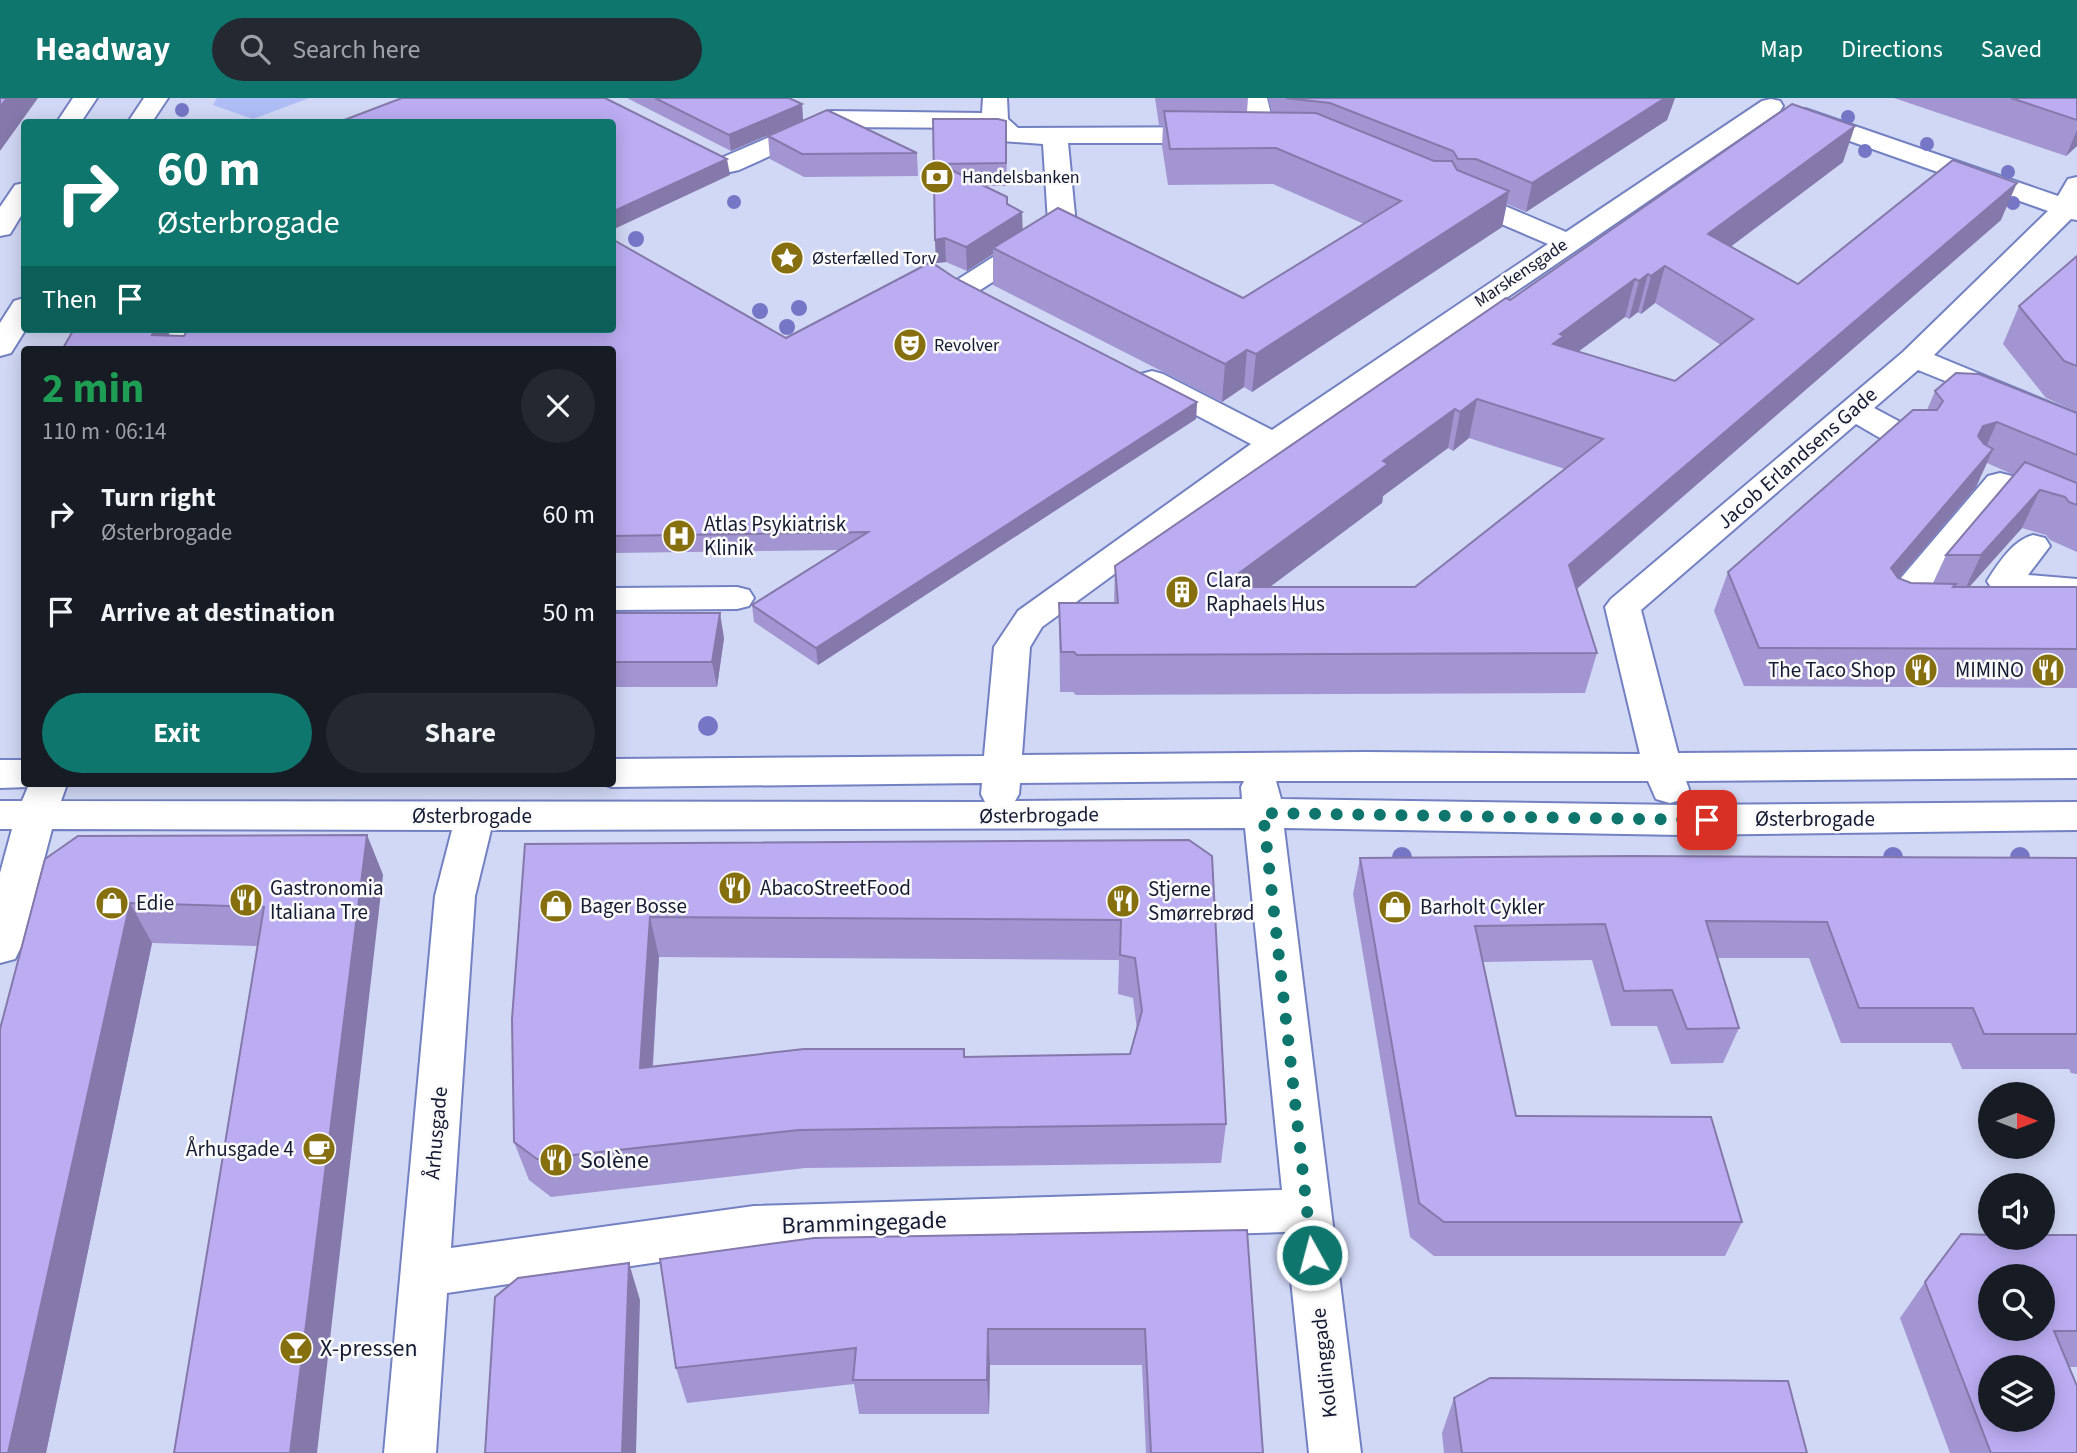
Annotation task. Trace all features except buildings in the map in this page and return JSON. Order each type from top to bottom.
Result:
[{"type":"street","points":[[71,119],[85,98]]},
{"type":"street","points":[[142,119],[156,98]]},
{"type":"street","points":[[1255,98],[1263,135]]},
{"type":"street","points":[[1761,102],[2073,202]]},
{"type":"street","name":"Marskensgade","points":[[1000,816],[1000,771],[1012,647],[1030,619],[1273,443],[1566,242],[1761,102]]},
{"type":"street","points":[[706,152],[735,166],[830,119],[995,110],[1011,136],[1290,137]]},
{"type":"street","points":[[968,286],[1062,225],[1055,138]]},
{"type":"street","points":[[1461,197],[1566,242]]},
{"type":"street","name":"Jacob Erlandsens Gade","points":[[1662,766],[1623,607],[1914,358],[2073,202]]},
{"type":"street","points":[[0,347],[21,312]]},
{"type":"street","points":[[1914,358],[2077,425]]},
{"type":"street","points":[[1126,367],[1273,443]]},
{"type":"street","points":[[1853,410],[1908,439]]},
{"type":"street","points":[[1951,608],[1895,607],[1989,478],[2033,498]]},
{"type":"street","points":[[2034,545],[2004,581],[2025,586],[2077,590]]},
{"type":"street","points":[[616,600],[737,598]]},
{"type":"street","points":[[1993,609],[2077,610]]},
{"type":"street","points":[[616,773],[2077,764]]},
{"type":"street","points":[[1662,766],[1681,820]]},
{"type":"street","name":"Koldinggade","points":[[1258,767],[1335,1453]]},
{"type":"street","points":[[0,774],[21,774]]},
{"type":"street","points":[[0,947],[28,804]]},
{"type":"street","name":"Østerbrogade","points":[[28,804],[475,816],[1263,813],[1681,820],[2077,816]]},
{"type":"street","name":"Århusgade","points":[[410,1453],[455,896],[475,816]]},
{"type":"street","name":"Brammingegade","points":[[425,1274],[754,1227],[1307,1210]]},
{"type":"shaded area","points":[[217,98],[309,98],[253,119],[213,105]]},
{"type":"place","name":"Handelsbanken","points":[[937,177]]},
{"type":"place","name":"Østerfælled Torv","points":[[787,258]]},
{"type":"place","name":"Revolver","points":[[910,345]]},
{"type":"place","name":"Atlas Psykiatrisk Klinik","points":[[679,536]]},
{"type":"place","name":"Clara Raphaels Hus","points":[[1182,592]]},
{"type":"place","name":"The Taco Shop","points":[[1921,670]]},
{"type":"place","name":"MIMINO","points":[[2048,670]]},
{"type":"place","name":"AbacoStreetFood","points":[[735,888]]},
{"type":"place","name":"Gastronomia Italiana Tre","points":[[246,900]]},
{"type":"place","name":"Stjerne Smørrebrød","points":[[1123,901]]},
{"type":"place","name":"Edie","points":[[112,903]]},
{"type":"place","name":"Bager Bosse","points":[[556,906]]},
{"type":"place","name":"Barholt Cykler","points":[[1395,907]]},
{"type":"place","name":"Århusgade 4","points":[[319,1149]]},
{"type":"place","name":"Solène","points":[[556,1160]]},
{"type":"place","name":"X-pressen","points":[[296,1348]]},
{"type":"route","points":[[1312,1255],[1263,813],[1707,820]]}]
